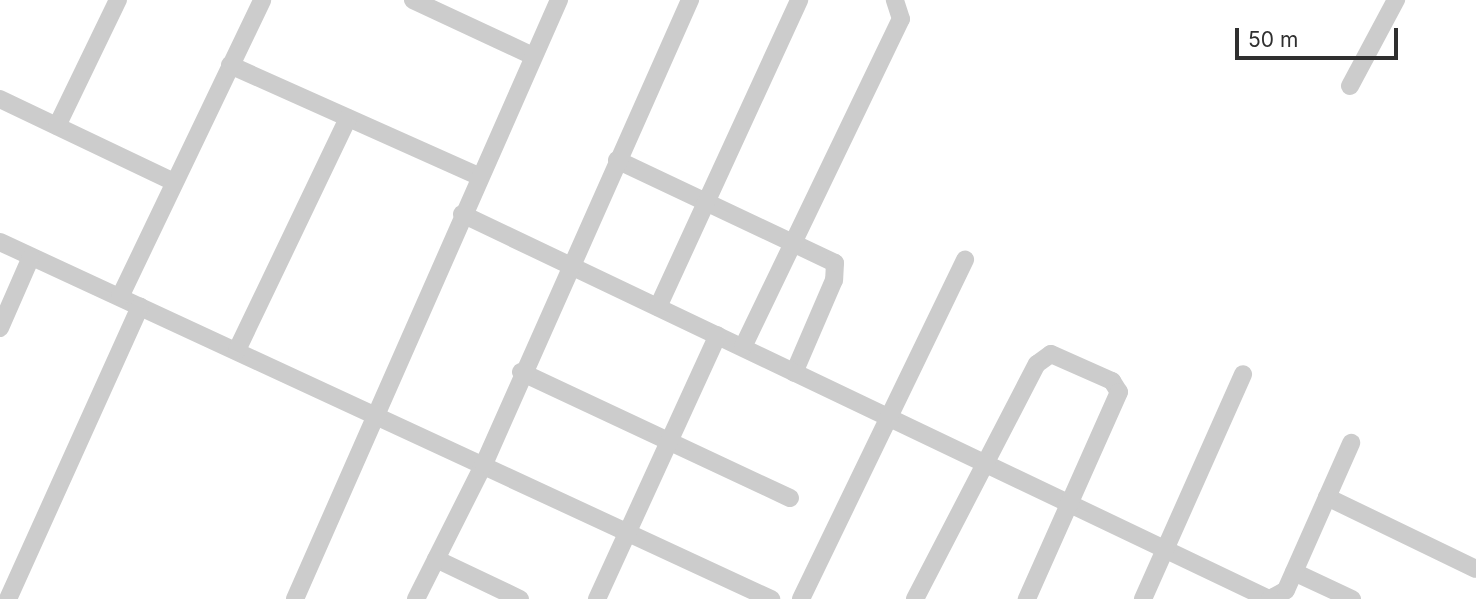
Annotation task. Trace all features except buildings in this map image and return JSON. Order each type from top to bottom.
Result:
[{"type":"street","points":[[57,126],[118,0]]},
{"type":"street","points":[[120,297],[262,0]]},
{"type":"street","points":[[413,0],[533,56]]},
{"type":"street","points":[[295,599],[478,176],[559,0]]},
{"type":"street","points":[[416,599],[484,464],[568,264],[691,0]]},
{"type":"street","points":[[658,307],[799,0]]},
{"type":"street","points":[[743,347],[901,19],[895,0]]},
{"type":"street","points":[[1350,86],[1396,0]]},
{"type":"street","points":[[230,65],[478,176]]},
{"type":"street","points":[[0,99],[174,182]]},
{"type":"street","points":[[237,350],[348,118]]},
{"type":"street","points":[[617,160],[827,256],[837,271],[794,373]]},
{"type":"street","points":[[462,214],[743,347],[984,467],[1269,599],[1286,590],[1351,443]]},
{"type":"street","points":[[0,243],[376,412],[771,599]]},
{"type":"street","points":[[0,328],[32,257]]},
{"type":"street","points":[[801,599],[965,260]]},
{"type":"street","points":[[8,599],[140,306]]},
{"type":"street","points":[[597,599],[625,531],[718,335]]},
{"type":"street","points":[[915,599],[1037,364],[1059,355],[1112,381],[1119,392],[1027,599]]},
{"type":"street","points":[[522,372],[670,437],[790,498]]},
{"type":"street","points":[[1143,599],[1243,374]]},
{"type":"street","points":[[1327,497],[1476,569]]},
{"type":"street","points":[[436,559],[520,599]]},
{"type":"street","points":[[1294,572],[1352,599]]}]
